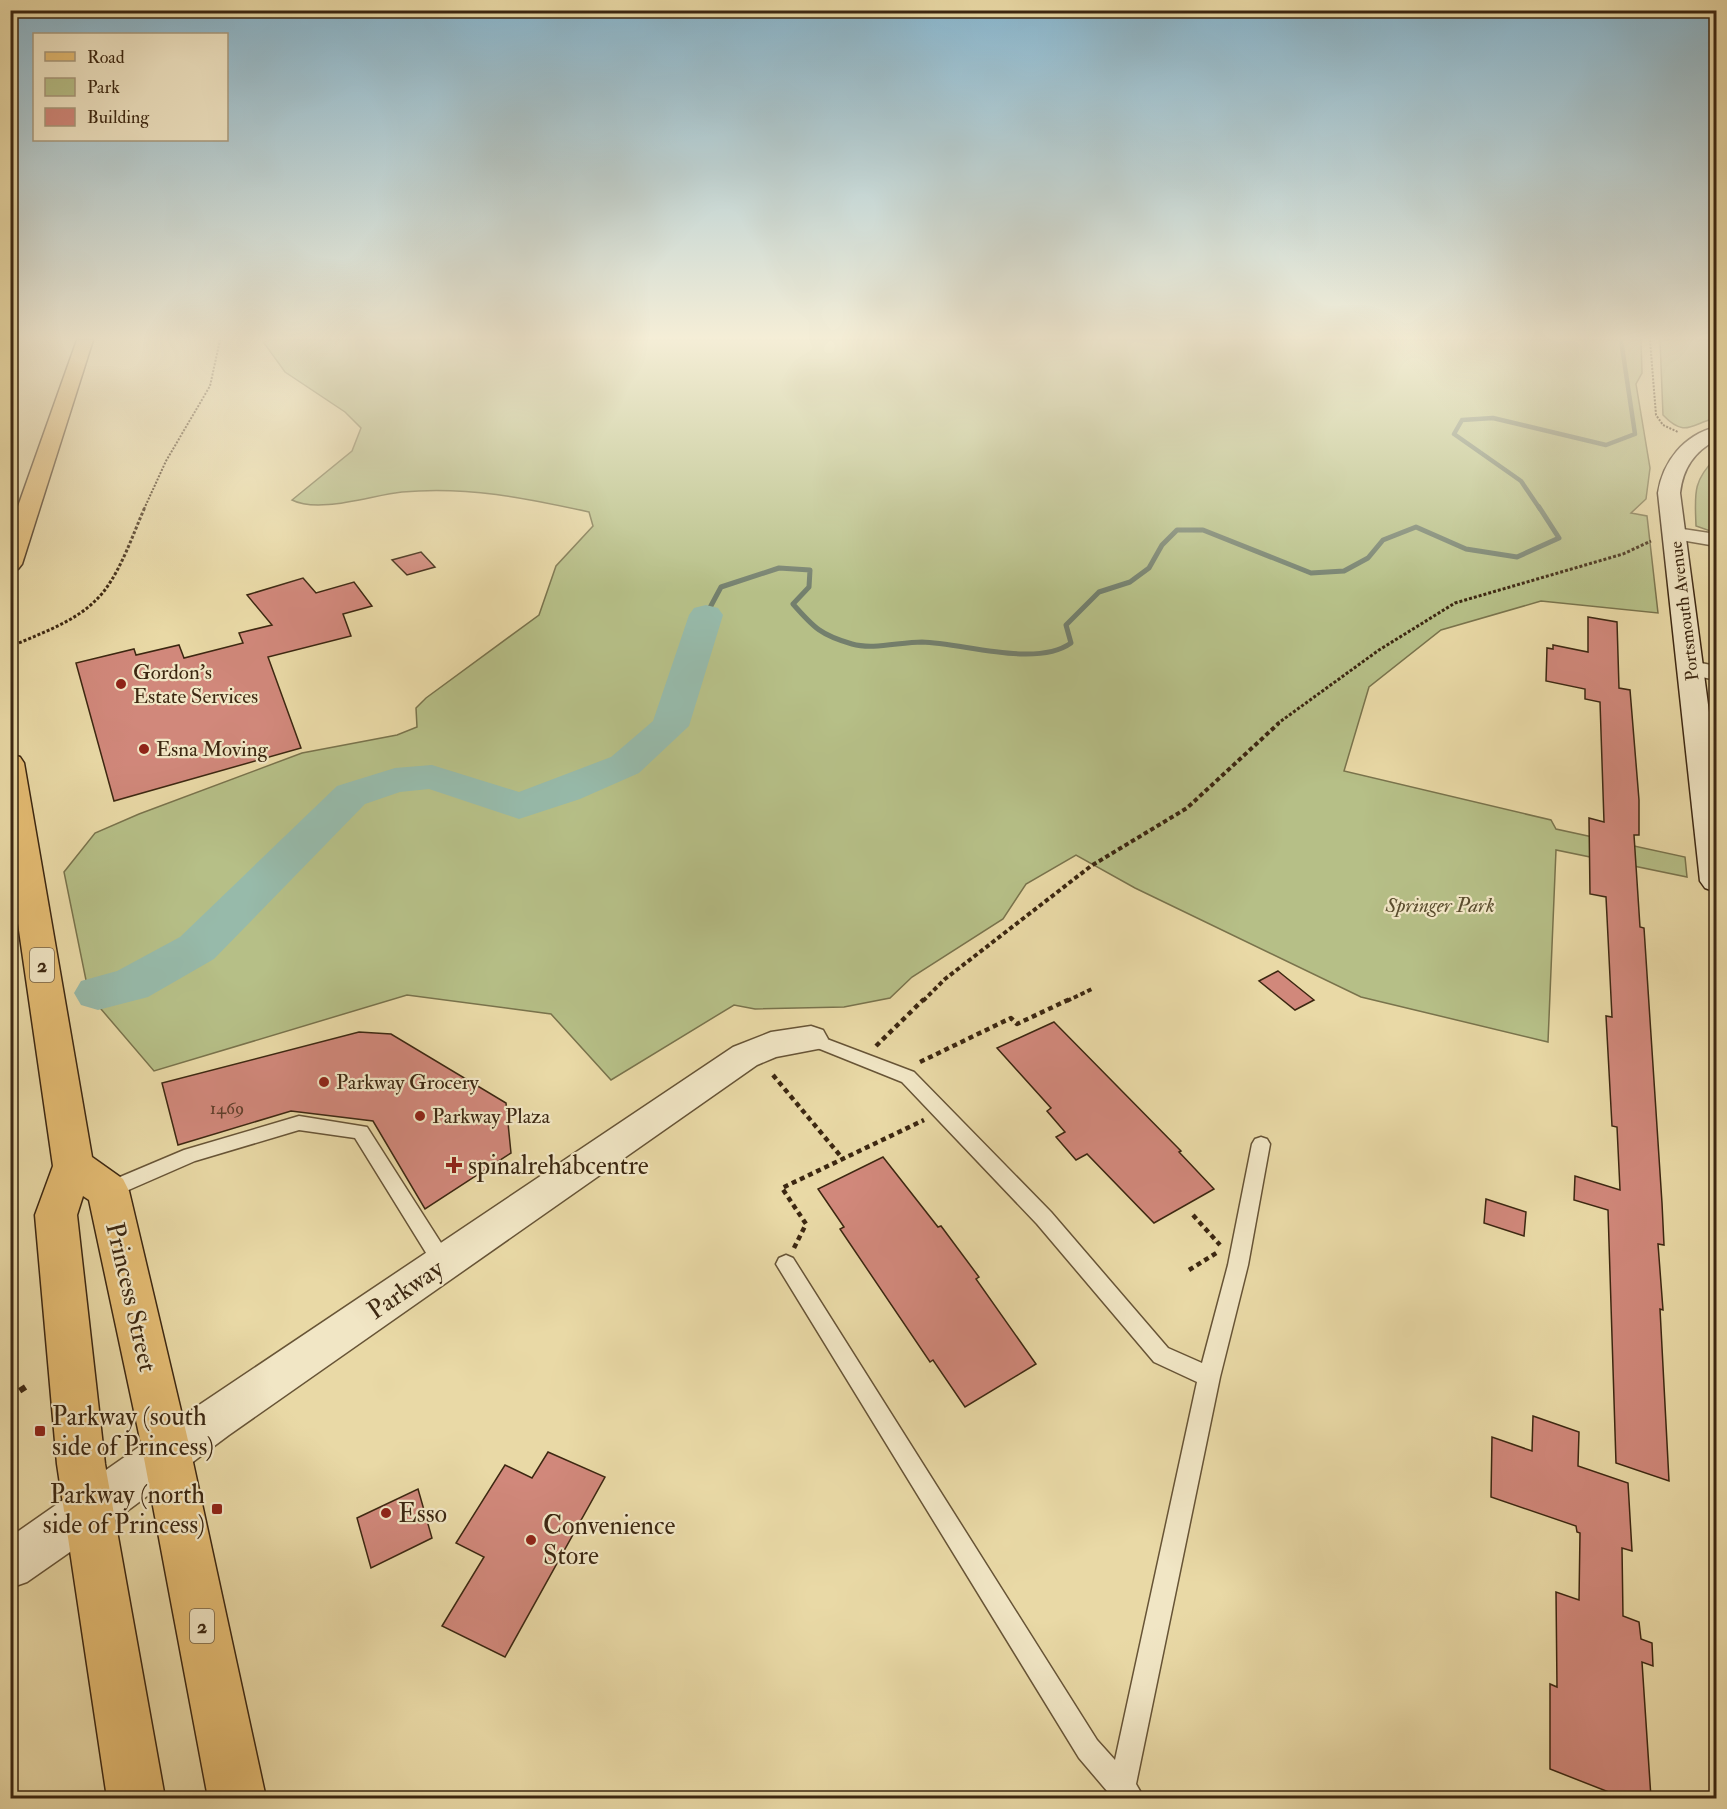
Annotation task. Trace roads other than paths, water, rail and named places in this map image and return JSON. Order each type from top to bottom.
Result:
[{"type":"main road","points":[[10,564],[56,424]]},
{"type":"main road","name":"Portsmouth Avenue","points":[[1716,433],[1691,448],[1673,471],[1669,493],[1667,535],[1704,671],[1716,881]]},
{"type":"main road","name":"Princess Street","points":[[10,763],[15,823],[91,1179],[167,1453],[237,1798]]},
{"type":"main road","name":"Princess Street","points":[[91,1179],[56,1215],[87,1513],[136,1798]]},
{"type":"street","points":[[1667,535],[1716,540]]},
{"type":"street","name":"Parkway","points":[[10,1565],[87,1513],[167,1453],[745,1056],[771,1045],[811,1039]]},
{"type":"lane","points":[[811,1039],[908,1077],[1044,1218],[1161,1354],[1209,1377]]},
{"type":"lane","points":[[91,1179],[190,1155],[299,1123],[361,1132],[443,1263]]},
{"type":"lane","points":[[1127,1794],[1209,1377],[1238,1265],[1261,1144]]},
{"type":"lane","points":[[786,1264],[1088,1749],[1127,1794]]},
{"type":"waterway","points":[[1459,424],[1454,434],[1521,481],[1540,509]]},
{"type":"waterway","points":[[1520,424],[1606,445],[1635,434],[1634,424]]},
{"type":"waterway","points":[[706,615],[721,587],[779,568],[810,570],[809,587],[793,604],[819,630],[841,641],[860,646],[939,643],[999,652],[1039,654],[1071,643],[1066,625],[1099,592],[1130,582],[1149,568],[1162,545],[1177,530],[1203,530],[1311,573],[1344,571],[1368,558],[1383,540],[1416,527],[1466,549],[1517,557],[1559,538],[1539,507]]},
{"type":"waterway","points":[[98,993],[131,985],[197,948],[351,795],[395,780],[432,777],[519,806],[566,790],[625,765],[670,726],[706,615]]},
{"type":"place","name":"Gordon's Estate Services","points":[[121,684]]},
{"type":"place","name":"Esna Moving","points":[[144,749]]},
{"type":"place","name":"Parkway Grocery","points":[[324,1082]]},
{"type":"place","name":"Parkway Plaza","points":[[420,1116]]},
{"type":"place","name":"spinalrehabcentre","points":[[454,1165]]},
{"type":"place","name":"Parkway (south side of Princess)","points":[[40,1431]]},
{"type":"place","name":"Parkway (north side of Princess)","points":[[217,1509]]},
{"type":"place","name":"Esso","points":[[386,1513]]},
{"type":"place","name":"Convenience Store","points":[[531,1540]]},
{"type":"park label","name":"Springer Park","points":[[1440,905]]}]
